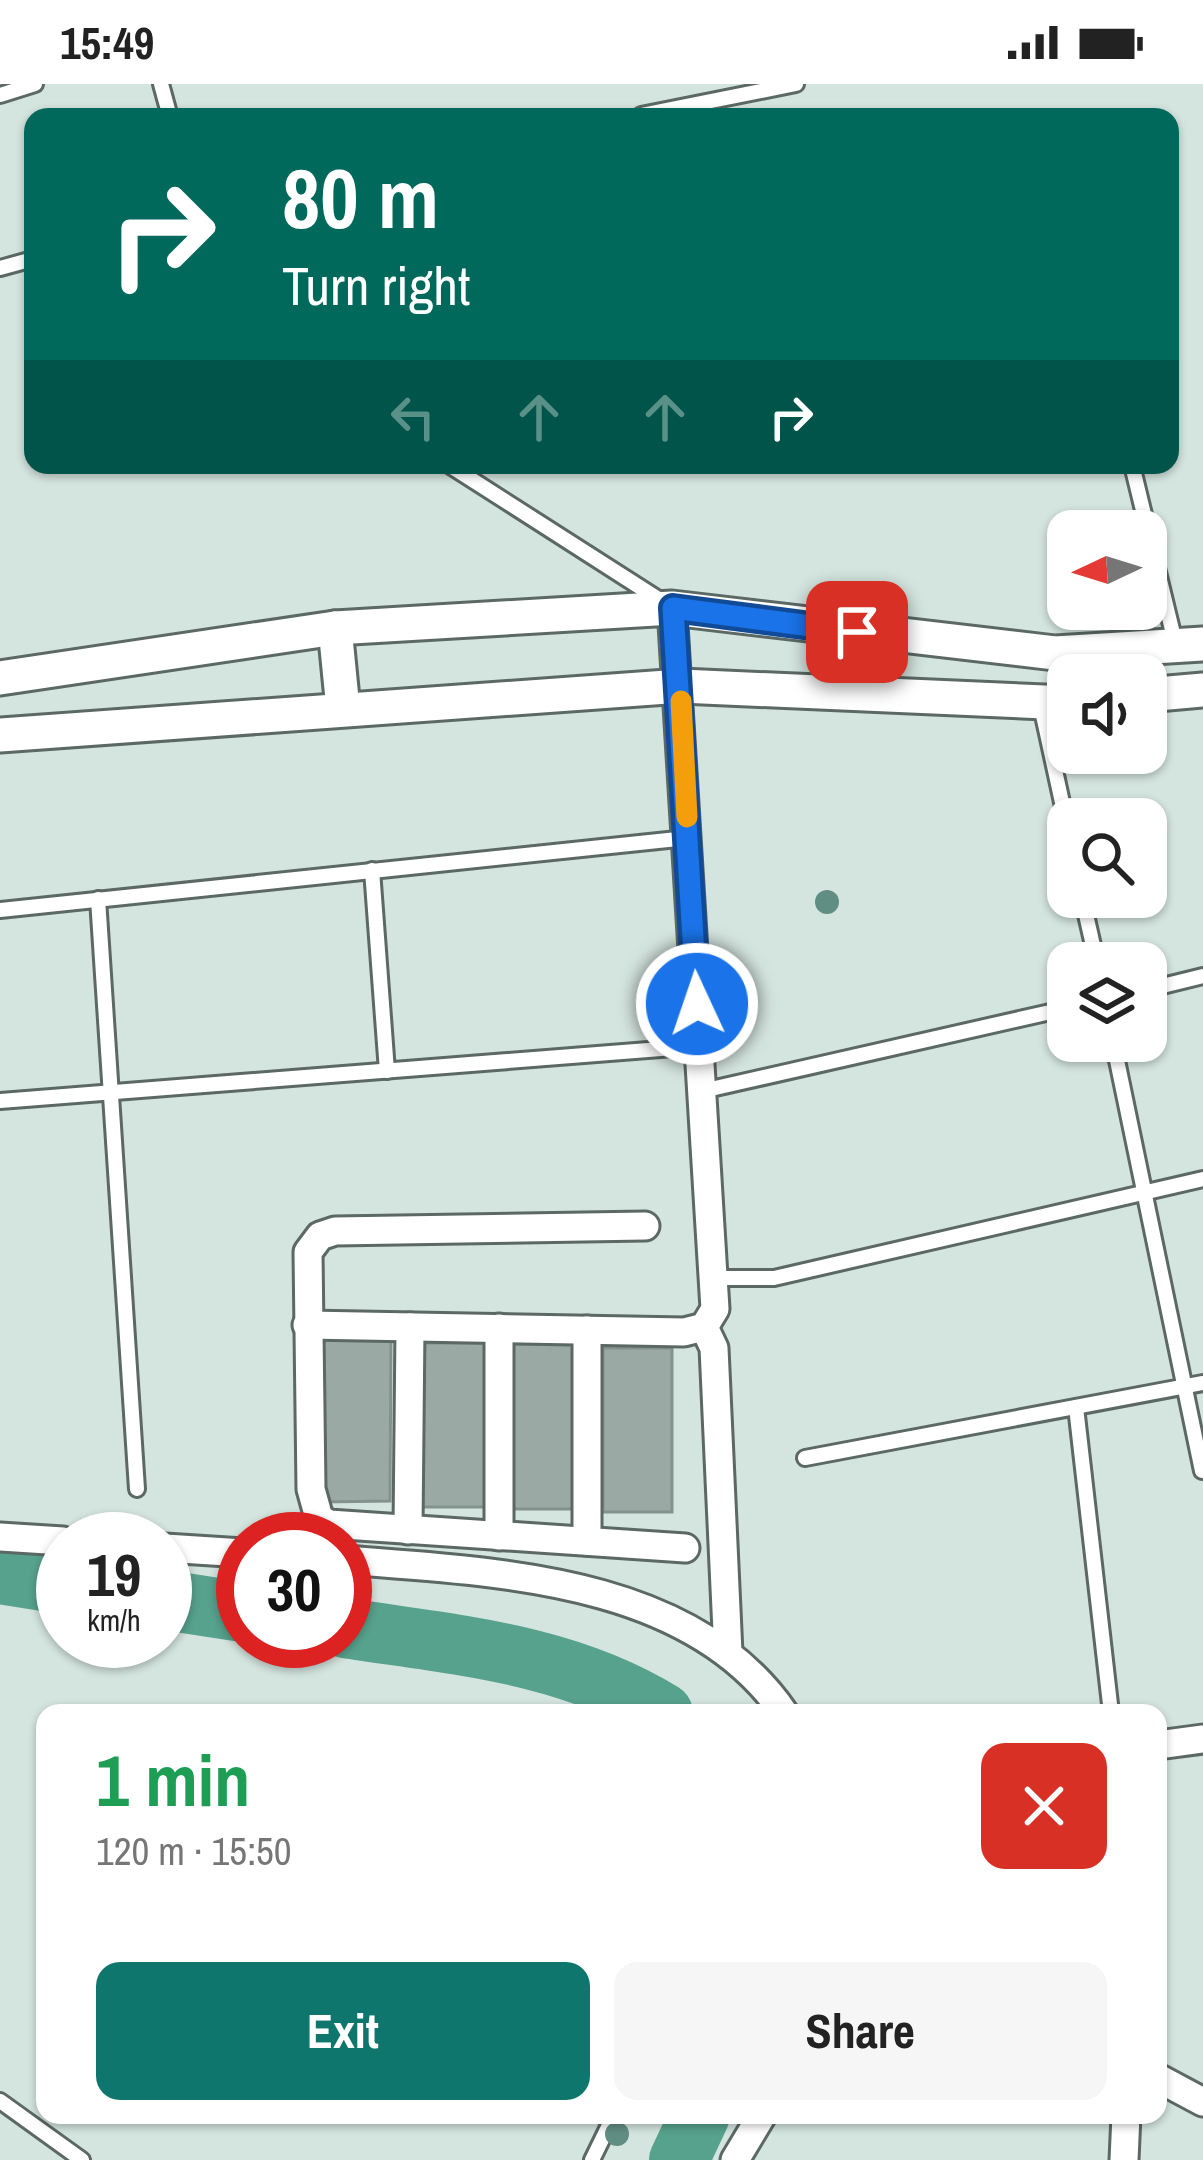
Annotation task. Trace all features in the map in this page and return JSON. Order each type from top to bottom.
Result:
[{"type":"street","points":[[307,1325],[684,1332],[704,1327],[715,1309],[673,608]]},
{"type":"street","points":[[0,678],[335,628],[673,608],[995,649],[1055,653],[1190,645]]},
{"type":"street","points":[[335,628],[343,710]]},
{"type":"street","points":[[0,736],[681,686],[1047,705]]},
{"type":"street","points":[[1167,693],[1203,690]]},
{"type":"street","points":[[0,753],[91,729]]},
{"type":"street","points":[[645,1226],[335,1231],[320,1236],[308,1252],[311,1489],[319,1518],[329,1524],[685,1548]]},
{"type":"street","points":[[408,1530],[410,1327]]},
{"type":"street","points":[[704,1327],[714,1348],[728,1653]]},
{"type":"street","points":[[499,1328],[499,1535]]},
{"type":"street","points":[[587,1330],[587,1541]]},
{"type":"street","points":[[0,1537],[36,1539]]},
{"type":"street","points":[[372,1562],[489,1571],[584,1590],[669,1620],[728,1653],[776,1704]]},
{"type":"street","points":[[1167,1744],[1203,1739]]},
{"type":"street","points":[[1167,2083],[1203,2102]]},
{"type":"street","points":[[735,2160],[757,2124]]},
{"type":"street","points":[[1124,2160],[1126,2124]]},
{"type":"lane","points":[[0,94],[35,84]]},
{"type":"lane","points":[[676,108],[796,84]]},
{"type":"lane","points":[[462,474],[673,608]]},
{"type":"lane","points":[[1135,474],[1190,645]]},
{"type":"lane","points":[[0,910],[688,838]]},
{"type":"lane","points":[[372,870],[387,1070]]},
{"type":"lane","points":[[98,899],[137,1489]]},
{"type":"lane","points":[[1167,985],[1203,976]]},
{"type":"lane","points":[[702,1091],[1047,1013]]},
{"type":"lane","points":[[0,1101],[699,1046]]},
{"type":"lane","points":[[1117,1062],[1202,1471]]},
{"type":"lane","points":[[714,1278],[774,1278],[1203,1179]]},
{"type":"lane","points":[[805,1458],[1203,1383]]},
{"type":"lane","points":[[1076,1407],[1110,1704]]},
{"type":"lane","points":[[0,2101],[82,2160]]},
{"type":"lane","points":[[592,2160],[610,2124]]},
{"type":"building","points":[[322,1337],[391,1337],[390,1501],[322,1502]]},
{"type":"building","points":[[419,1343],[488,1343],[488,1507],[419,1507]]},
{"type":"building","points":[[506,1344],[575,1345],[575,1509],[506,1509]]},
{"type":"building","points":[[603,1348],[672,1348],[672,1512],[603,1512]]},
{"type":"waterway","points":[[0,1574],[36,1580]]},
{"type":"waterway","points":[[192,1604],[216,1608]]},
{"type":"waterway","points":[[372,1632],[549,1664],[646,1704]]},
{"type":"waterway","points":[[679,2160],[696,2124]]},
{"type":"slow traffic","points":[[681,701],[687,817]]},
{"type":"route","points":[[697,1004],[673,608],[857,632]]}]
